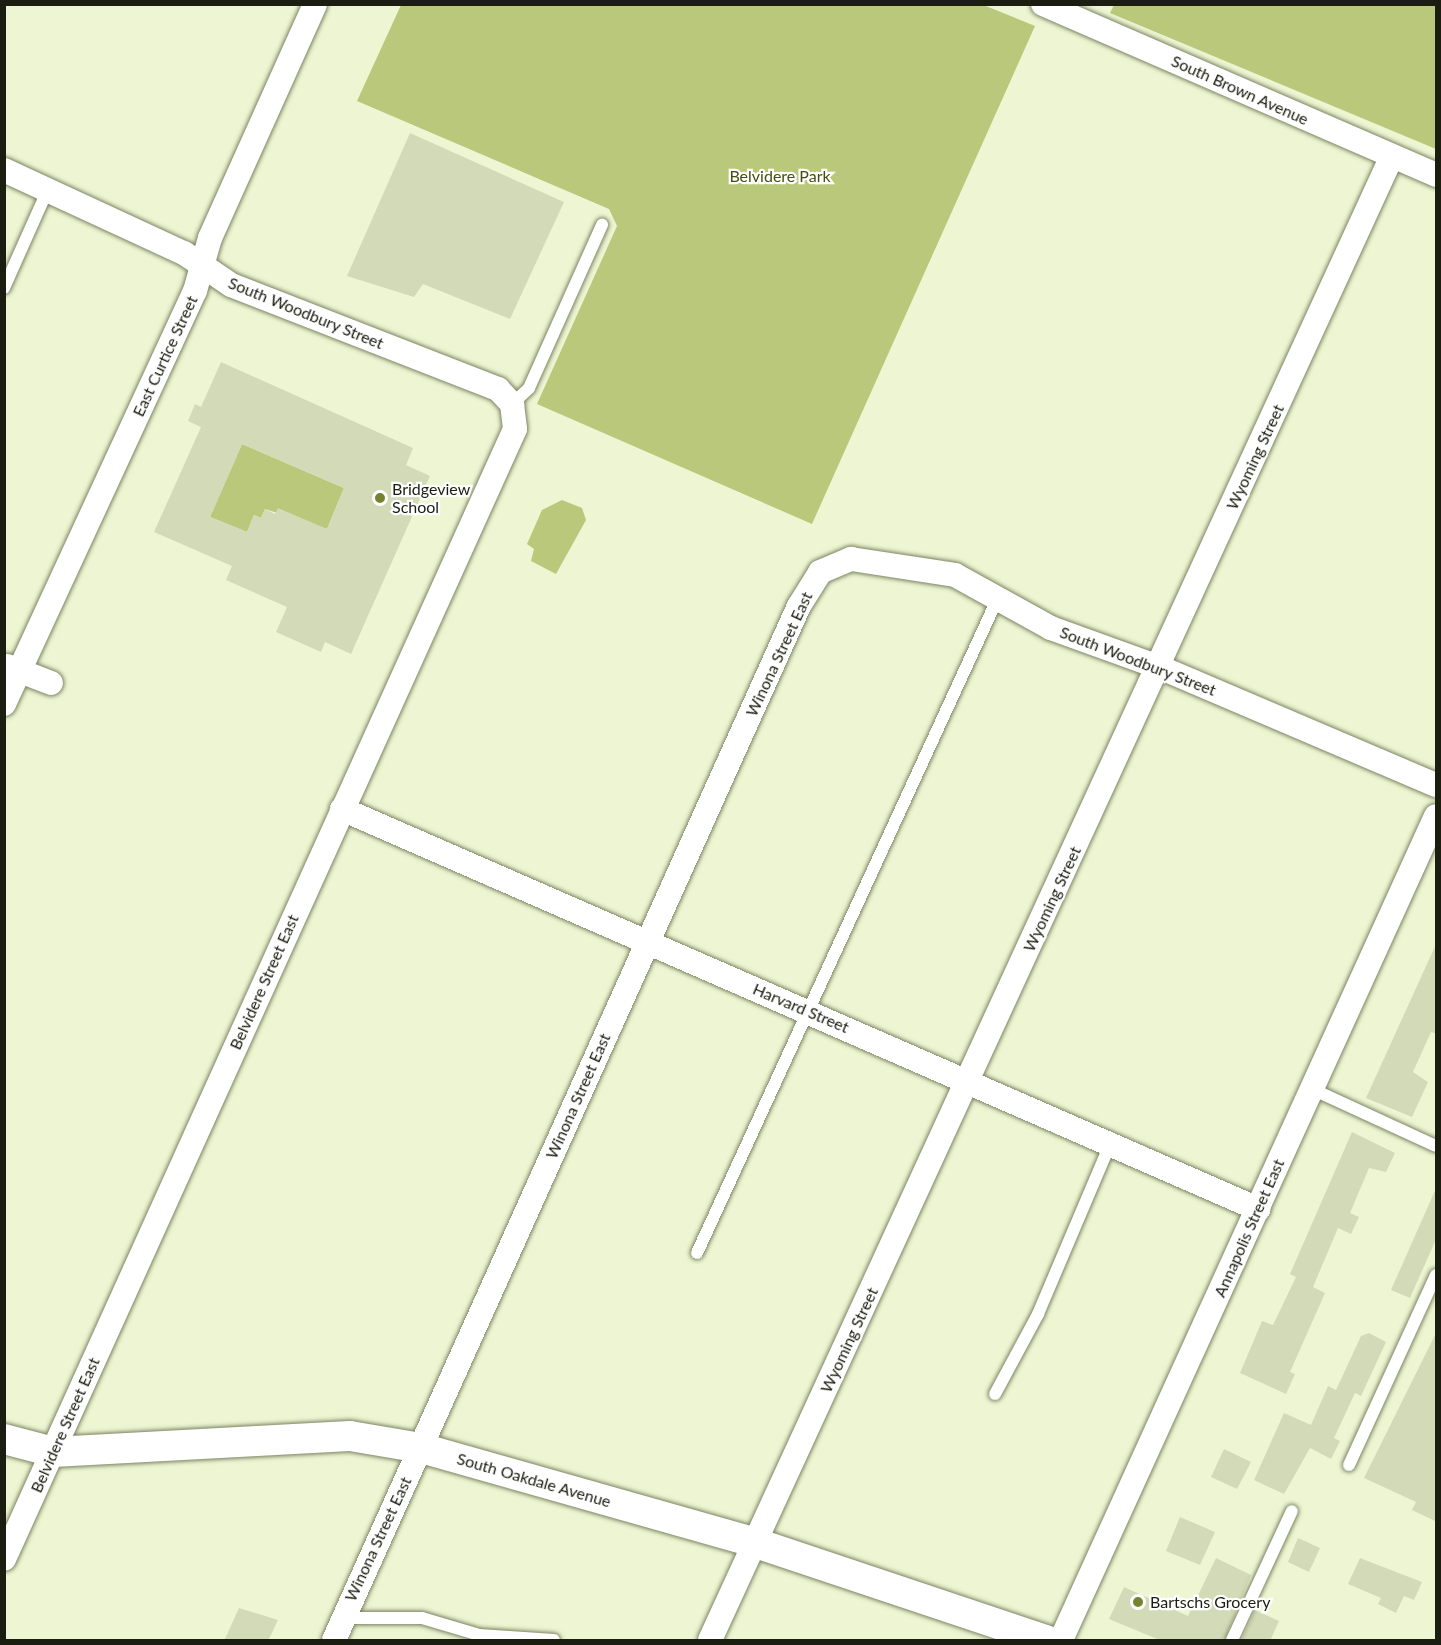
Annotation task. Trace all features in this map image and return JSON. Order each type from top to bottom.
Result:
[{"type":"street","name":"East Curtice Street","points":[[4,704],[12,668],[203,269],[210,237],[315,4]]},
{"type":"street","name":"South Brown Avenue","points":[[1043,4],[1077,11],[1437,175]]},
{"type":"street","name":"Wyoming Street","points":[[710,1641],[1392,156]]},
{"type":"street","name":"South Woodbury Street","points":[[4,170],[184,253],[203,269],[231,285],[498,389],[512,404]]},
{"type":"street","name":"Belvidere Street East","points":[[4,1559],[515,429],[512,404]]},
{"type":"street","name":"South Woodbury Street","points":[[837,564],[855,559],[937,569],[1052,628],[1159,667],[1437,785]]},
{"type":"street","name":"Winona Street East","points":[[334,1641],[342,1618],[421,1448],[799,606],[820,572],[837,564]]},
{"type":"street","points":[[12,668],[51,683]]},
{"type":"street","name":"Harvard Street","points":[[342,809],[647,945],[968,1079],[1258,1209]]},
{"type":"street","name":"Annapolis Street East","points":[[1061,1641],[1437,816]]},
{"type":"street","name":"South Oakdale Avenue","points":[[4,1439],[53,1452],[350,1436],[421,1448],[756,1543],[1046,1641]]},
{"type":"lane","points":[[4,288],[48,189]]},
{"type":"lane","points":[[512,404],[530,388],[602,225]]},
{"type":"lane","points":[[697,1253],[997,600]]},
{"type":"lane","points":[[1312,1089],[1437,1146]]},
{"type":"lane","points":[[995,1394],[1038,1314],[1111,1142]]},
{"type":"lane","points":[[1349,1465],[1437,1275]]},
{"type":"lane","points":[[1232,1641],[1292,1511]]},
{"type":"lane","points":[[342,1618],[422,1618],[479,1635],[554,1641]]},
{"type":"green space","name":"Belvidere Park","points":[[981,4],[1035,26],[812,524],[537,404],[617,226],[609,209],[357,101],[401,5]]},
{"type":"green space","points":[[1114,5],[1436,5],[1436,149],[1110,13]]},
{"type":"green space","points":[[242,444],[344,488],[327,529],[265,509],[261,518],[254,515],[247,532],[210,517]]},
{"type":"green space","points":[[562,500],[582,508],[586,520],[556,574],[531,561],[534,549],[527,544],[542,510]]},
{"type":"building","points":[[410,133],[564,202],[510,319],[423,284],[414,297],[347,276]]},
{"type":"building","name":"Bridgeview School","points":[[221,362],[413,448],[406,465],[430,476],[351,654],[325,642],[321,652],[276,632],[287,607],[226,580],[232,566],[154,532],[201,427],[188,421],[195,404],[201,407]],"holes":[[[242,444],[344,488],[327,529],[278,508],[275,514],[265,509],[261,518],[254,515],[247,532],[210,517]]]},
{"type":"building","points":[[1437,942],[1437,1034],[1431,1032],[1413,1072],[1428,1082],[1412,1117],[1366,1098]]},
{"type":"building","points":[[1352,1132],[1395,1153],[1386,1172],[1369,1168],[1350,1213],[1359,1217],[1351,1234],[1338,1228],[1313,1287],[1325,1293],[1290,1372],[1295,1374],[1286,1394],[1240,1373],[1262,1321],[1273,1325],[1296,1277],[1290,1274]]},
{"type":"building","points":[[1437,1186],[1437,1237],[1410,1298],[1391,1290]]},
{"type":"building","points":[[1437,1331],[1437,1522],[1412,1510],[1416,1502],[1364,1478]]},
{"type":"building","points":[[1369,1333],[1386,1342],[1361,1396],[1355,1393],[1334,1438],[1340,1441],[1331,1459],[1310,1448],[1284,1494],[1254,1480],[1284,1413],[1311,1425],[1328,1386],[1336,1390],[1361,1336]]},
{"type":"building","points":[[1224,1449],[1251,1462],[1237,1489],[1211,1477]]},
{"type":"building","points":[[1180,1517],[1215,1532],[1200,1565],[1166,1551]]},
{"type":"building","points":[[1298,1538],[1320,1548],[1309,1572],[1288,1562]]},
{"type":"building","points":[[1216,1558],[1251,1575],[1224,1641],[1162,1641],[1109,1619],[1124,1587],[1188,1616]]},
{"type":"building","points":[[1360,1558],[1422,1582],[1414,1600],[1404,1596],[1396,1613],[1378,1604],[1381,1598],[1348,1584]]},
{"type":"building","points":[[239,1608],[278,1620],[268,1641],[224,1641]]},
{"type":"building","points":[[1255,1610],[1279,1621],[1270,1641],[1241,1641]]},
{"type":"place","name":"Bridgeview School","points":[[380,498]]},
{"type":"place","name":"Bartschs Grocery","points":[[1138,1602]]}]
